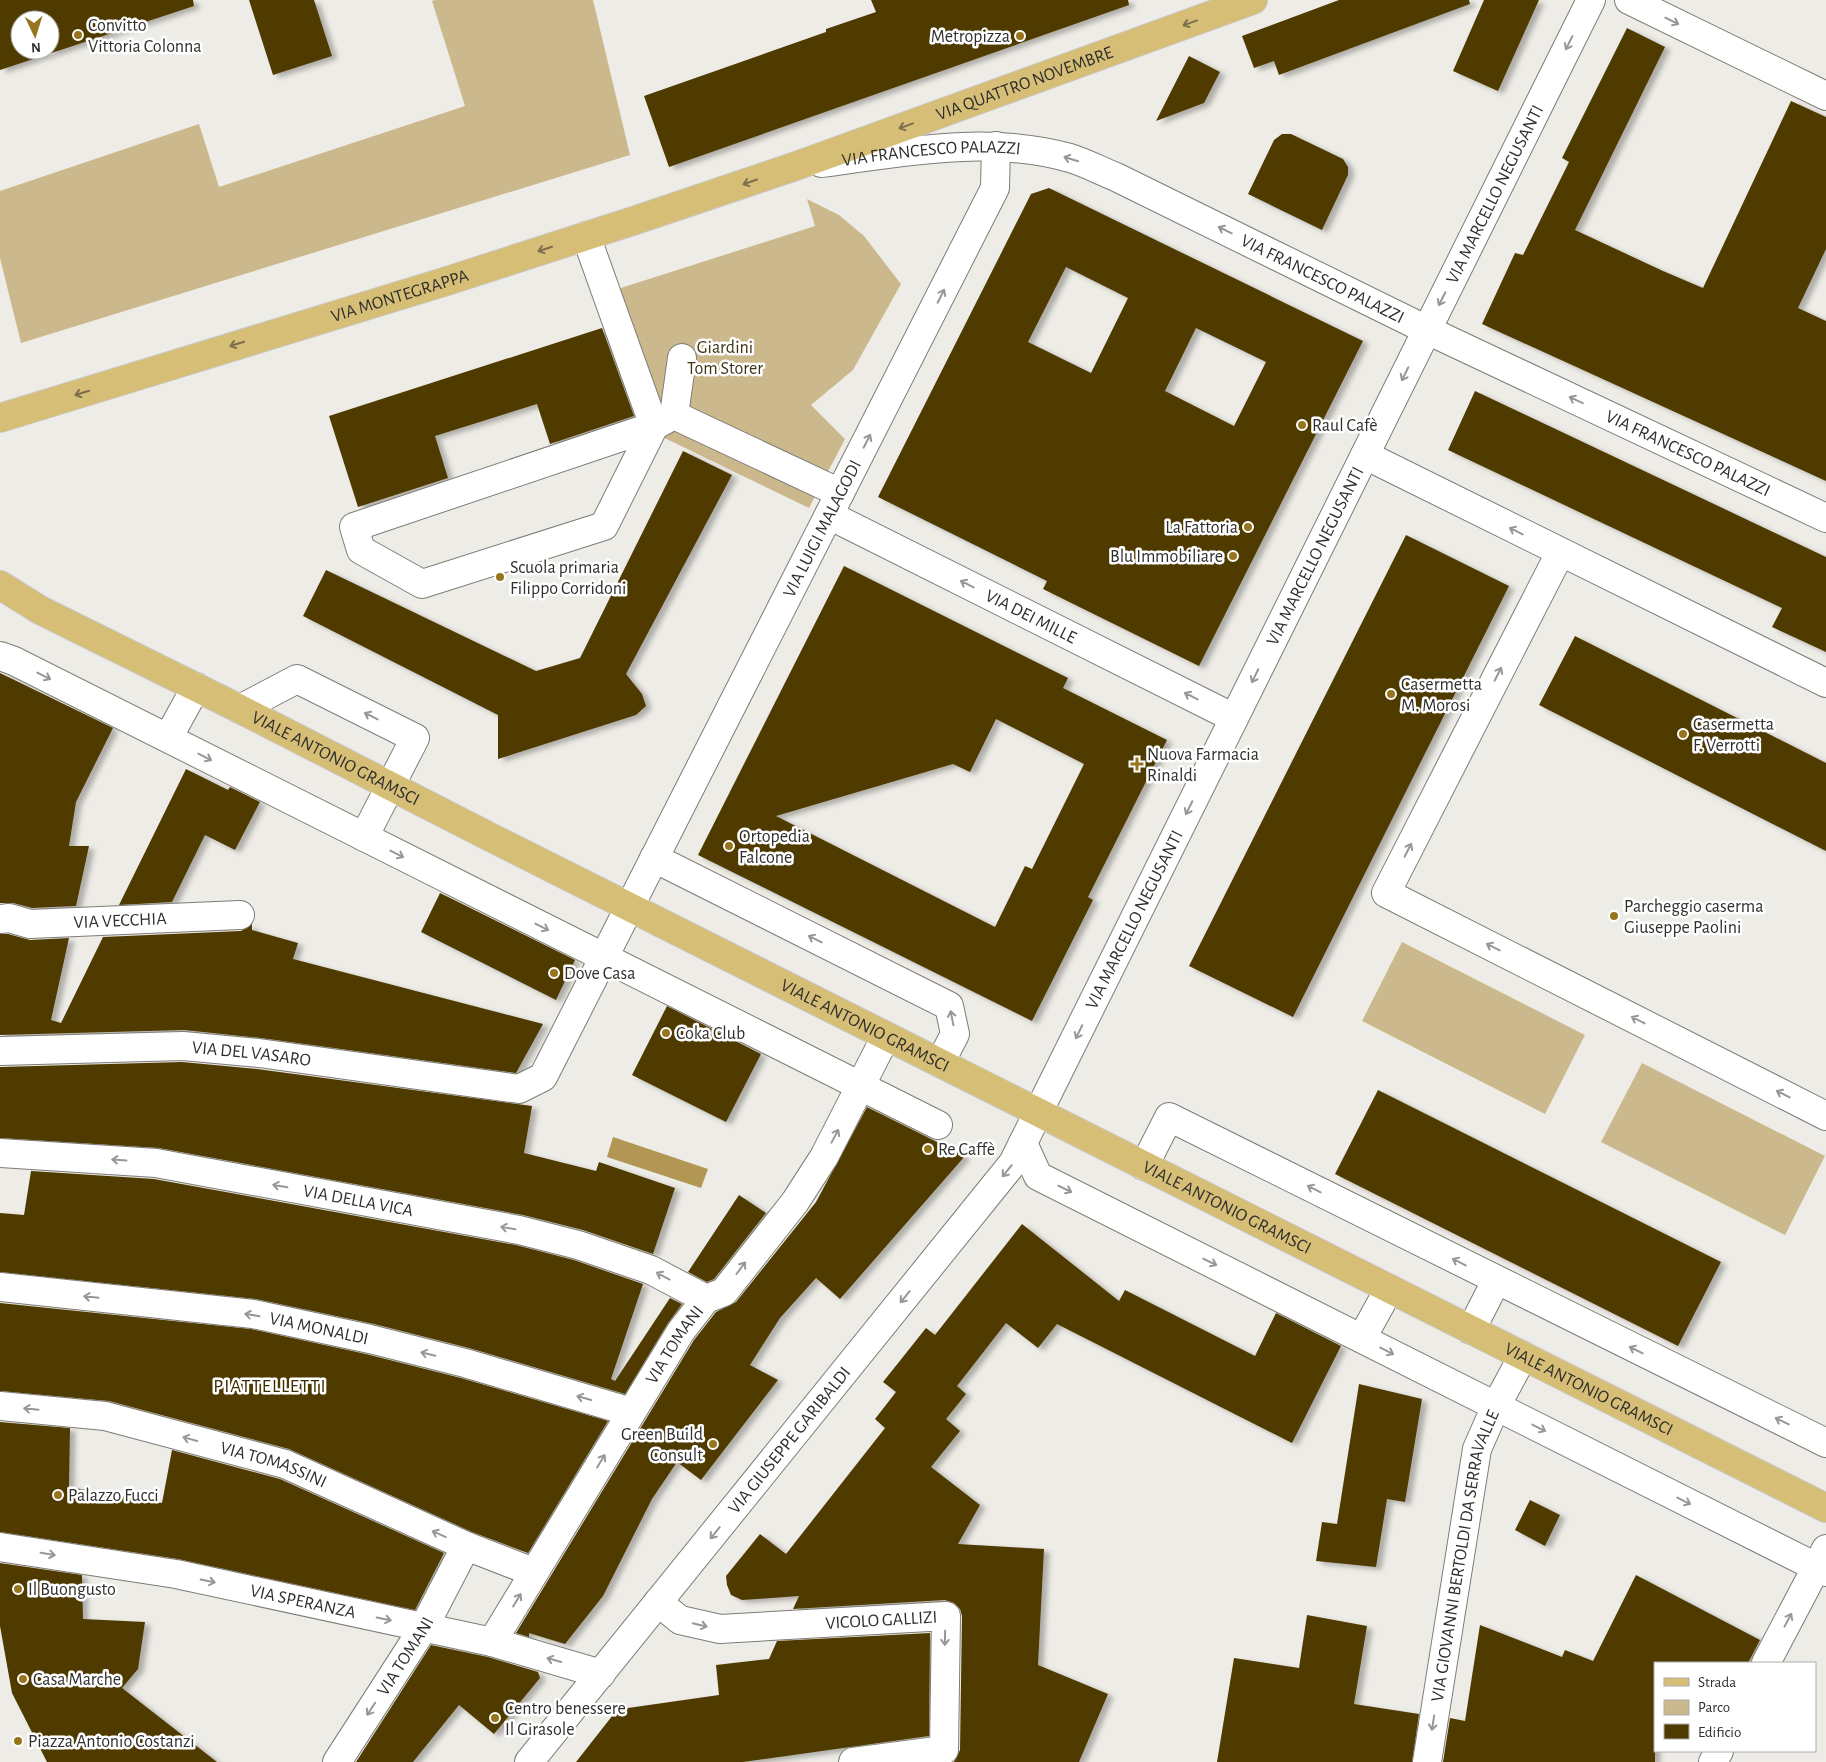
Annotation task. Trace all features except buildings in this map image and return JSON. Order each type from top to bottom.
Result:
[{"type":"main road","name":"VIA QUATTRO NOVEMBRE","points":[[796,166],[1236,3]]},
{"type":"main road","name":"VIA MONTEGRAPPA","points":[[0,418],[586,236],[796,166]]},
{"type":"main road","name":"VIALE ANTONIO GRAMSCI","points":[[0,585],[40,610],[1826,1508]]},
{"type":"main road","name":"VIALE ANTONIO GRAMSCI","points":[[0,602],[40,610]]},
{"type":"street","name":"VIA MARCELLO NEGUSANTI","points":[[1039,1113],[1591,0]]},
{"type":"street","points":[[1629,0],[1826,96]]},
{"type":"street","name":"VIA FRANCESCO PALAZZI","points":[[796,166],[932,149],[996,146],[1042,152],[1072,159],[1116,177],[1427,330],[1826,518]]},
{"type":"street","name":"VIA LUIGI MALAGODI","points":[[630,907],[995,188],[996,146]]},
{"type":"street","points":[[586,236],[664,421]]},
{"type":"street","points":[[664,421],[354,527],[361,550],[422,584],[604,526],[664,421],[682,358]]},
{"type":"street","name":"VIA DEI MILLE","points":[[664,421],[834,504],[1234,718]]},
{"type":"street","points":[[1365,455],[1826,683]]},
{"type":"street","points":[[1560,553],[1386,893],[1826,1116]]},
{"type":"street","points":[[0,656],[14,661],[938,1125]]},
{"type":"street","points":[[240,709],[298,679],[414,738],[364,837]]},
{"type":"street","points":[[168,738],[196,687]]},
{"type":"street","points":[[654,858],[949,1006],[955,1034],[940,1063]]},
{"type":"street","points":[[604,957],[630,907]]},
{"type":"street","name":"VIA VECCHIA","points":[[0,919],[9,918],[30,924],[240,915]]},
{"type":"street","name":"VIA DEL VASARO","points":[[0,1051],[183,1046],[258,1053],[518,1089],[543,1077],[604,957]]},
{"type":"street","name":"VIA TOMANI","points":[[492,1642],[681,1332],[706,1299],[724,1292],[795,1202],[824,1157],[886,1036]]},
{"type":"street","name":"VIA GIUSEPPE GARIBALDI","points":[[530,1762],[1014,1163],[1039,1113]]},
{"type":"street","points":[[1144,1166],[1169,1117],[1496,1281],[1826,1443]]},
{"type":"street","points":[[1023,1143],[1038,1176],[1496,1406],[1823,1563],[1767,1662]]},
{"type":"street","name":"VIA DELLA VICA","points":[[0,1153],[156,1163],[519,1230],[578,1245],[651,1270],[706,1299]]},
{"type":"street","points":[[1471,1330],[1496,1281]]},
{"type":"street","name":"VIA MONALDI","points":[[0,1287],[253,1314],[370,1339],[465,1363],[631,1412]]},
{"type":"street","points":[[1362,1338],[1389,1289]]},
{"type":"street","name":"VIA GIOVANNI BERTOLDI DA SERRAVALLE","points":[[1427,1762],[1477,1449],[1496,1406],[1523,1356]]},
{"type":"street","name":"VIA TOMASSINI","points":[[0,1406],[105,1416],[285,1464],[466,1546],[533,1572]]},
{"type":"street","name":"VIA TOMANI","points":[[337,1762],[424,1628],[466,1546]]},
{"type":"street","name":"VIA SPERANZA","points":[[0,1547],[176,1574],[492,1642],[601,1674]]},
{"type":"street","name":"VICOLO GALLIZI","points":[[658,1602],[680,1620],[720,1629],[946,1616],[944,1750],[853,1762]]},
{"type":"green space","points":[[593,0],[630,155],[21,343],[0,258],[0,191],[199,124],[219,187],[465,106],[432,1]]},
{"type":"green space","name":"Giardini Tom Storer","points":[[807,199],[839,215],[864,236],[901,284],[853,370],[811,405],[845,439],[809,508],[644,428],[602,294],[815,226]]},
{"type":"green space","points":[[1402,942],[1585,1035],[1545,1114],[1362,1021]]},
{"type":"green space","points":[[1642,1063],[1825,1156],[1785,1235],[1601,1142]]},
{"type":"shaded area","points":[[613,1137],[708,1169],[701,1188],[607,1157]]},
{"type":"place","name":"Convitto Vittoria Colonna","points":[[78,35]]},
{"type":"place","name":"Metropizza","points":[[1020,36]]},
{"type":"place","name":"Raul Cafè","points":[[1302,425]]},
{"type":"place","name":"La Fattoria","points":[[1248,527]]},
{"type":"place","name":"Blu Immobiliare","points":[[1233,556]]},
{"type":"place","name":"Scuola primaria Filippo Corridoni","points":[[500,577]]},
{"type":"place","name":"Casermetta M. Morosi","points":[[1391,694]]},
{"type":"place","name":"Casermetta F. Verrotti","points":[[1683,734]]},
{"type":"place","name":"Nuova Farmacia Rinaldi","points":[[1137,764]]},
{"type":"place","name":"Ortopedia Falcone","points":[[729,846]]},
{"type":"place","name":"Parcheggio caserma Giuseppe Paolini","points":[[1614,916]]},
{"type":"place","name":"Dove Casa","points":[[554,973]]},
{"type":"place","name":"Coka Club","points":[[666,1033]]},
{"type":"place","name":"Re Caffè","points":[[928,1149]]},
{"type":"place","name":"Green Build Consult","points":[[713,1444]]},
{"type":"place","name":"Palazzo Fucci","points":[[58,1495]]},
{"type":"place","name":"Il Buongusto","points":[[18,1589]]},
{"type":"place","name":"Casa Marche","points":[[23,1679]]},
{"type":"place","name":"Centro benessere Il Girasole","points":[[495,1718]]},
{"type":"place","name":"Piazza Antonio Costanzi","points":[[18,1741]]},
{"type":"district","name":"PIATTELLETTI","points":[[270,1385]]}]
